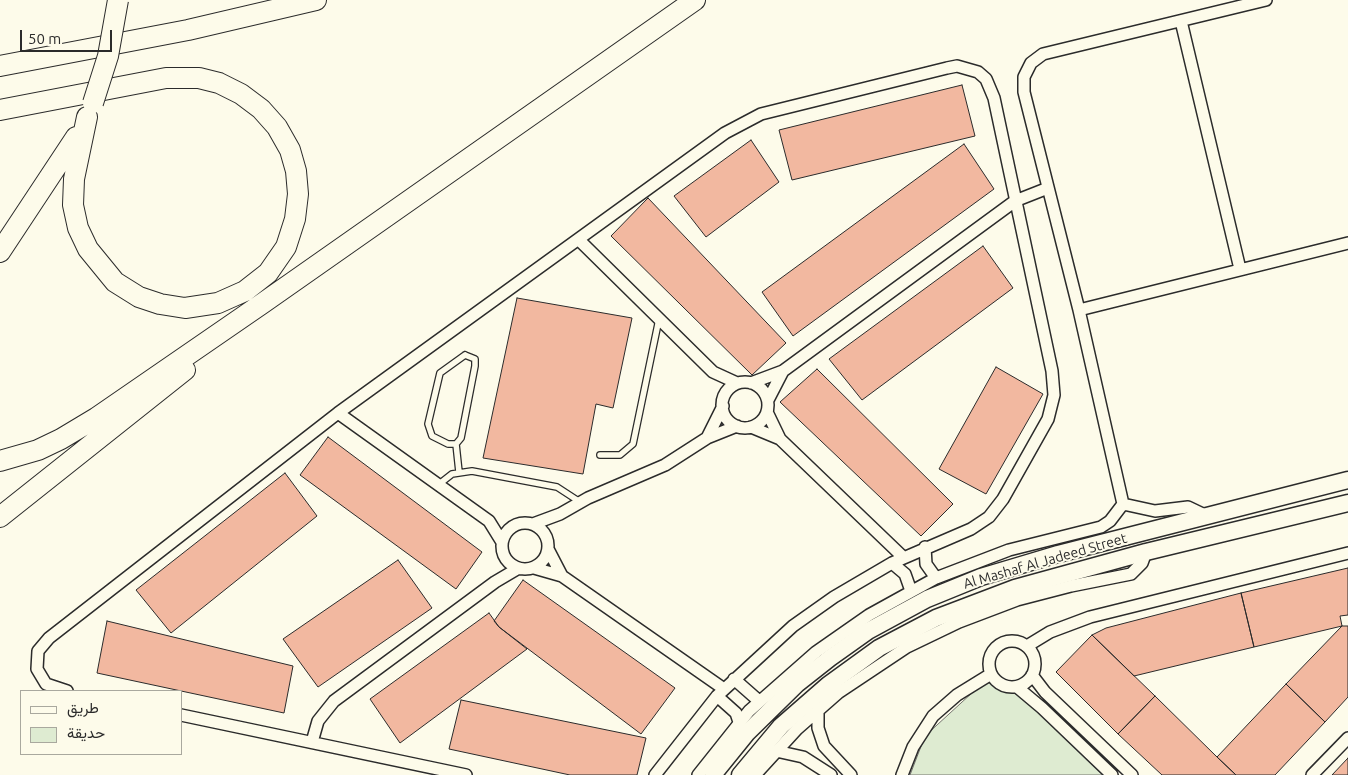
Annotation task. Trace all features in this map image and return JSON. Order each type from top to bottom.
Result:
[{"type":"highway","points":[[0,110],[166,78],[199,78],[242,94],[261,109],[278,127],[290,150],[296,171],[298,194],[295,219],[286,247],[268,273],[245,291],[218,303],[185,308],[160,304],[139,297],[115,282],[88,249],[78,228],[73,204],[74,179],[90,110],[108,56],[118,0]]},
{"type":"highway","points":[[0,66],[188,30],[316,0]]},
{"type":"highway","points":[[0,461],[38,450],[61,439],[263,303],[694,0]]},
{"type":"highway","points":[[0,252],[59,166],[90,110]]},
{"type":"highway","points":[[0,517],[157,394],[263,303]]},
{"type":"street","points":[[1123,504],[1080,310],[1024,92],[1024,77],[1036,58],[1050,52],[1266,0]]},
{"type":"street","points":[[1180,21],[1240,269]]},
{"type":"street","points":[[60,690],[54,689],[40,678],[36,660],[43,644],[338,413],[725,133],[750,118],[957,66],[978,72],[991,88],[1053,377],[1052,408],[1042,430],[989,517],[971,529],[897,560],[834,598],[793,626],[721,692],[655,775]]},
{"type":"street","points":[[707,438],[728,390],[737,384],[751,383],[783,371],[1015,201],[1048,188]]},
{"type":"street","points":[[579,240],[713,372],[737,384]]},
{"type":"street","points":[[1080,310],[1348,243]]},
{"type":"street","points":[[751,427],[761,421],[783,371]]},
{"type":"street","points":[[713,372],[729,420],[737,426]]},
{"type":"street","points":[[751,383],[764,391],[767,406],[780,439],[897,560],[905,574],[911,592]]},
{"type":"street","points":[[338,413],[489,521],[502,542],[504,558],[495,582]]},
{"type":"street","points":[[489,521],[514,525],[533,524],[560,514],[580,502],[665,465],[707,438],[737,426],[751,427],[780,439]]},
{"type":"street","name":"Al Mashaf Al Jadeed Street","points":[[713,775],[747,732],[791,690],[830,658],[900,612],[954,588],[1058,554],[1348,480]]},
{"type":"street","points":[[1123,504],[1156,511],[1188,507],[1209,516]]},
{"type":"street","points":[[698,775],[739,722],[759,701],[830,642],[936,578],[1009,550],[1107,524],[1123,504]]},
{"type":"street","name":"Al Mashaf Al Jadeed Street","points":[[740,775],[762,748],[800,708],[850,667],[886,644],[936,618],[989,596],[1146,552],[1345,505]]},
{"type":"street","points":[[546,537],[560,514]]},
{"type":"street","points":[[533,524],[546,537],[548,549],[562,576]]},
{"type":"street","points":[[502,542],[506,532],[514,525]]},
{"type":"street","points":[[1058,554],[1069,535]]},
{"type":"street","points":[[925,547],[926,564],[936,578]]},
{"type":"street","points":[[534,568],[544,560],[548,549]]},
{"type":"street","points":[[755,775],[776,751],[818,710],[865,674],[927,637],[988,610],[1017,600],[1094,581],[1125,576],[1137,569],[1146,552]]},
{"type":"street","points":[[1027,646],[1050,632],[1085,618],[1348,553]]},
{"type":"street","points":[[504,558],[517,569]]},
{"type":"street","points":[[312,742],[318,721],[334,701],[495,582],[517,569],[534,568],[562,576],[721,692],[739,722]]},
{"type":"street","points":[[1017,687],[1028,681],[1032,675],[1035,660],[1027,646],[1013,640],[998,645],[989,658],[990,674],[1001,685],[1017,687],[1042,708],[1112,775]]},
{"type":"street","points":[[902,775],[913,747],[934,716],[957,695],[990,674]]},
{"type":"street","points":[[1032,675],[1045,692],[1132,775]]},
{"type":"street","points":[[734,679],[759,701]]},
{"type":"street","points":[[818,710],[818,728],[824,746],[851,775]]},
{"type":"street","points":[[182,715],[466,775]]},
{"type":"street","points":[[1312,775],[1348,738]]},
{"type":"street","points":[[776,751],[803,757],[831,775]]},
{"type":"lane","points":[[600,455],[620,455],[632,444],[659,319]]},
{"type":"lane","points":[[456,444],[448,444],[432,436],[428,424],[440,373],[461,356],[469,354],[476,363],[461,438],[456,444],[459,472]]},
{"type":"lane","points":[[438,485],[448,476],[459,472],[477,472],[548,484],[566,491],[580,502]]},
{"type":"green space","points":[[985,681],[1021,696],[1103,775],[910,775],[925,736]]},
{"type":"building","points":[[962,85],[975,136],[792,180],[779,130]]},
{"type":"building","points":[[751,140],[779,182],[706,237],[674,196]]},
{"type":"building","points":[[964,144],[994,189],[793,336],[762,292]]},
{"type":"building","points":[[648,198],[786,343],[752,375],[611,236]]},
{"type":"building","points":[[983,246],[1013,288],[862,400],[829,359]]},
{"type":"building","points":[[517,298],[632,318],[613,408],[596,404],[583,474],[483,458]]},
{"type":"building","points":[[996,367],[1043,394],[986,494],[939,469]]},
{"type":"building","points":[[817,369],[953,504],[921,536],[780,402]]},
{"type":"building","points":[[328,437],[482,552],[456,589],[300,475]]},
{"type":"building","points":[[285,473],[317,516],[171,633],[136,590]]},
{"type":"building","points":[[398,560],[432,608],[318,687],[283,639]]},
{"type":"building","points":[[1348,568],[1348,615],[1340,616],[1342,626],[1254,647],[1241,593]]},
{"type":"building","points":[[523,580],[675,688],[641,734],[499,627],[494,621]]},
{"type":"building","points":[[1241,593],[1254,647],[1134,676],[1092,635],[1106,628]]},
{"type":"building","points":[[489,613],[499,627],[527,649],[400,743],[370,699]]},
{"type":"building","points":[[107,621],[293,666],[284,713],[97,673]]},
{"type":"building","points":[[1342,626],[1348,626],[1348,697],[1325,722],[1286,684]]},
{"type":"building","points":[[1092,635],[1155,696],[1118,734],[1056,672]]},
{"type":"building","points":[[1286,684],[1325,722],[1275,775],[1236,775],[1217,757]]},
{"type":"building","points":[[1155,696],[1236,775],[1162,775],[1118,734]]},
{"type":"building","points":[[461,700],[646,738],[637,775],[570,775],[449,749]]},
{"type":"building","points":[[1348,758],[1348,775],[1332,775]]}]
